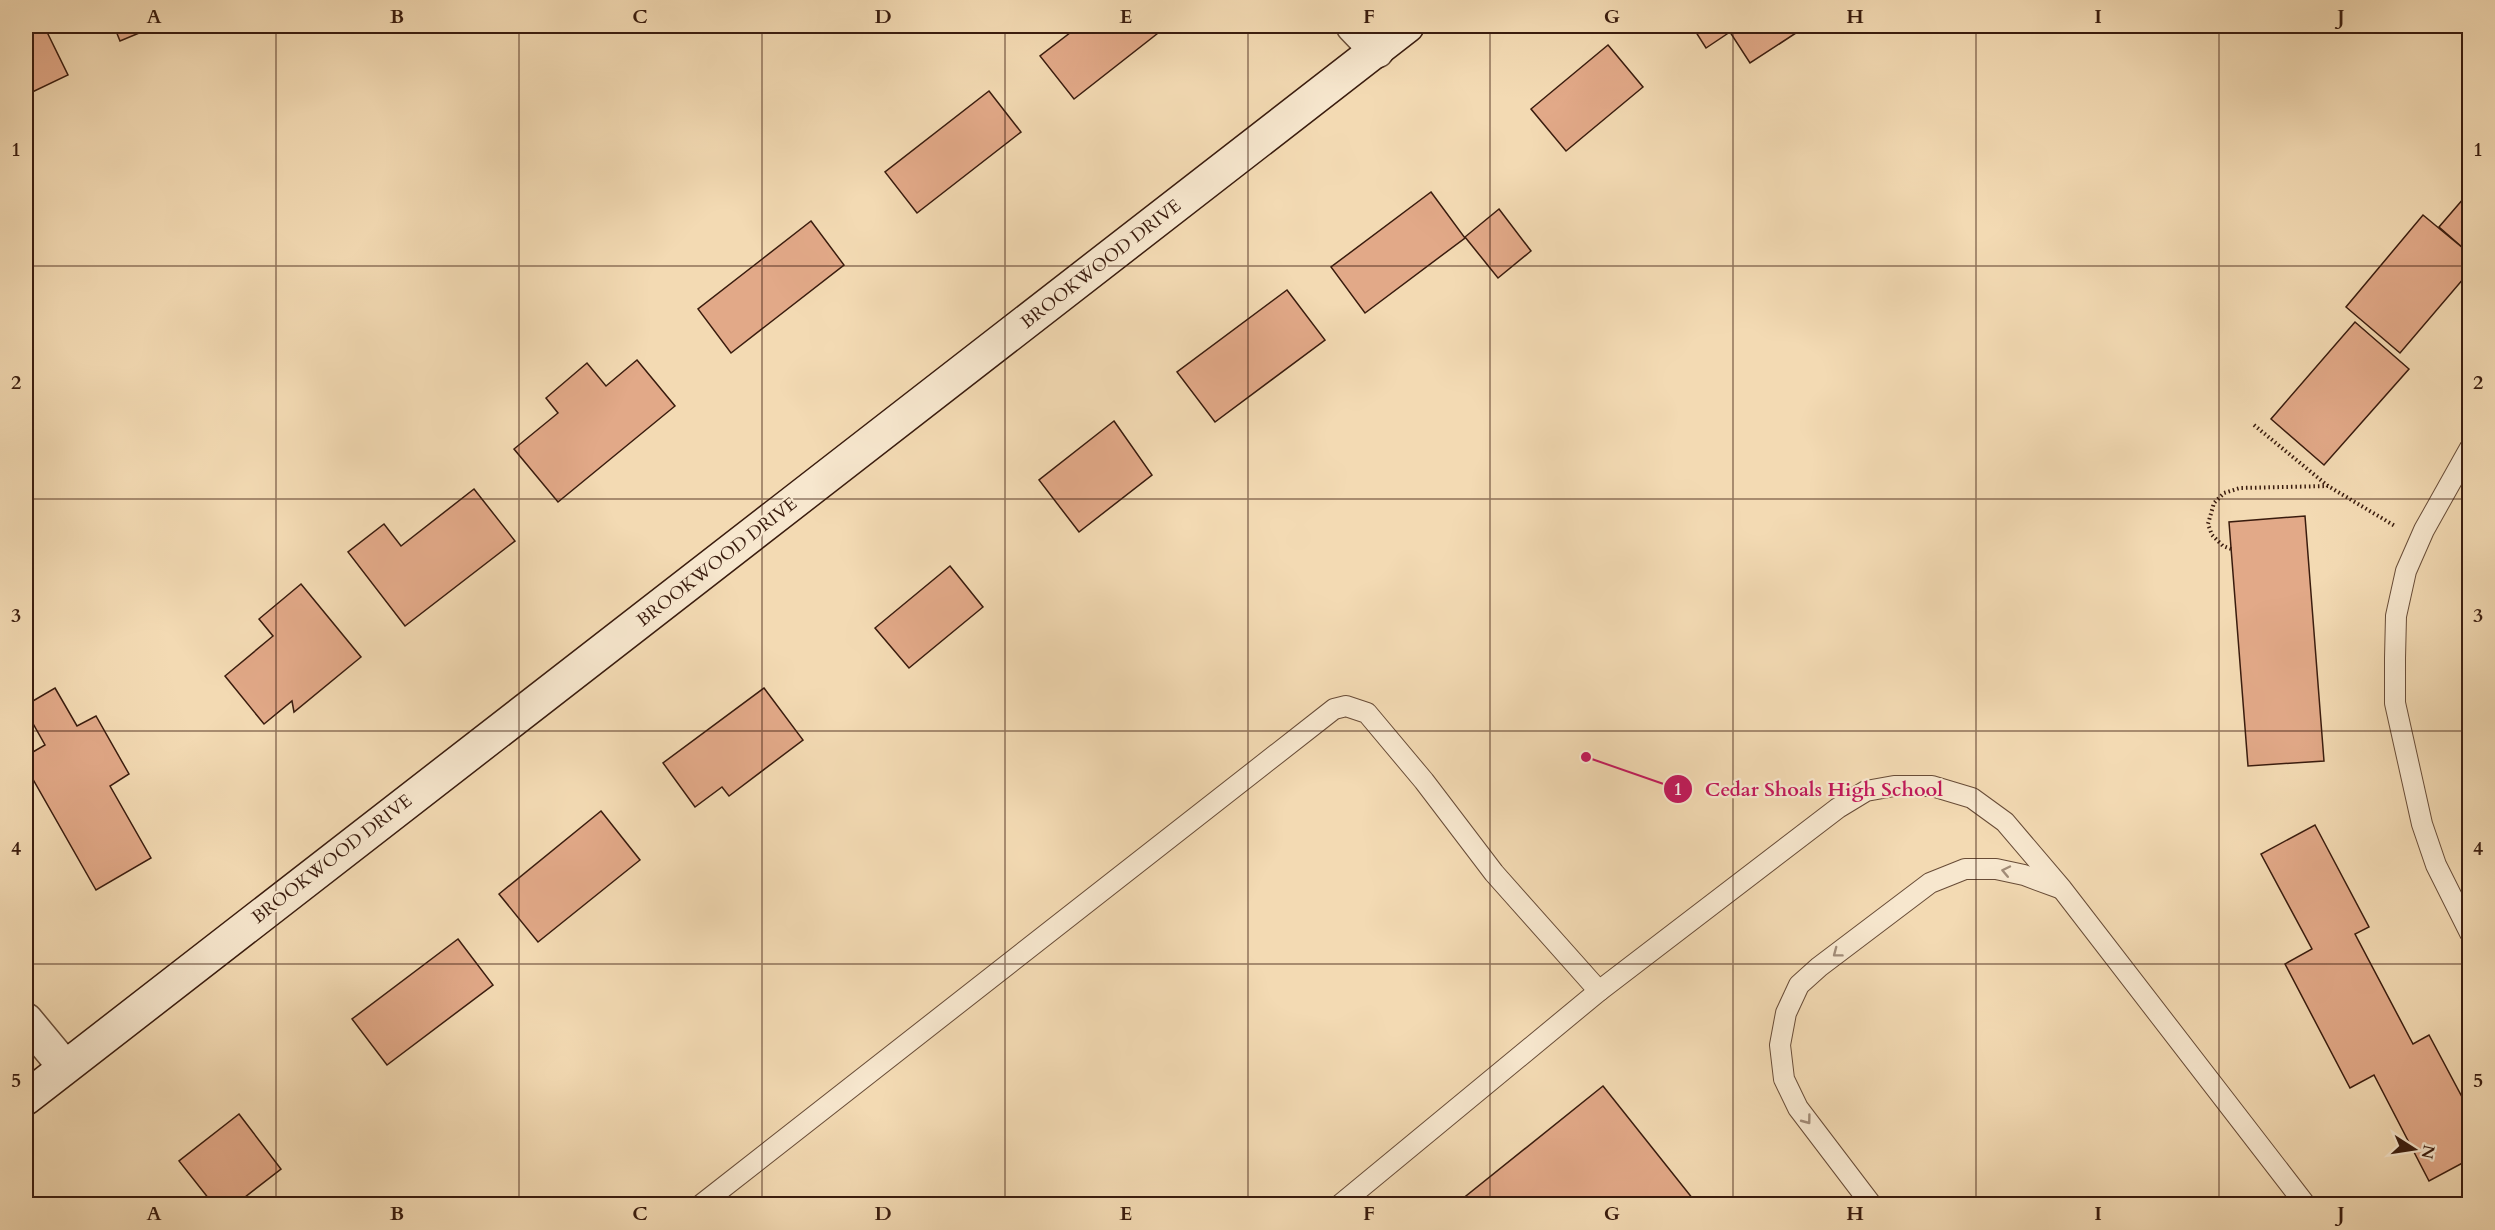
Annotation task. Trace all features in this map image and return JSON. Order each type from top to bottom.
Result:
[{"type":"street","points":[[1353,26],[1377,51]]},
{"type":"street","name":"BROOKWOOD DRIVE","points":[[26,1098],[1407,26]]},
{"type":"street","points":[[26,1020],[65,1067]]},
{"type":"lane","points":[[2469,448],[2419,539],[2406,571],[2396,616],[2395,703],[2422,824],[2436,865],[2469,933]]},
{"type":"lane","points":[[702,1204],[1334,709],[1346,705],[1367,713],[1424,781],[1494,873],[1599,991]]},
{"type":"lane","points":[[1341,1204],[1599,991],[1838,808],[1866,791],[1894,786],[1932,786],[1972,798],[2004,822],[2062,889],[2305,1204]]},
{"type":"lane","points":[[1871,1204],[1798,1107],[1784,1079],[1779,1045],[1786,1013],[1798,985],[1930,883],[1965,869],[1996,869],[2024,875],[2062,889]]},
{"type":"path","points":[[2254,425],[2328,486],[2419,539]]},
{"type":"path","points":[[2231,549],[2217,541],[2208,524],[2214,503],[2224,493],[2240,488],[2328,486]]},
{"type":"building","points":[[26,26],[44,26],[68,75],[26,95]]},
{"type":"building","points":[[114,26],[156,26],[120,41]]},
{"type":"building","points":[[1079,26],[1167,26],[1074,99],[1040,56]]},
{"type":"building","points":[[1692,26],[1791,26],[1796,33],[1750,63],[1730,32],[1706,48]]},
{"type":"building","points":[[1608,45],[1643,87],[1566,151],[1531,109]]},
{"type":"building","points":[[989,91],[1021,132],[917,213],[885,172]]},
{"type":"building","points":[[26,97],[32,110],[26,113]]},
{"type":"building","points":[[2470,191],[2470,254],[2439,227]]},
{"type":"building","points":[[1431,192],[1465,238],[1365,313],[1331,267]]},
{"type":"building","points":[[1499,209],[1531,251],[1498,278],[1465,237]]},
{"type":"building","points":[[2423,215],[2470,254],[2470,271],[2400,353],[2346,307]]},
{"type":"building","points":[[811,221],[844,265],[731,353],[698,309]]},
{"type":"building","points":[[1287,290],[1325,340],[1215,422],[1177,372]]},
{"type":"building","points":[[2355,322],[2409,369],[2324,465],[2271,419]]},
{"type":"building","points":[[637,360],[675,406],[558,502],[514,449],[558,413],[546,398],[587,363],[606,386]]},
{"type":"building","points":[[1114,421],[1152,475],[1079,532],[1039,480]]},
{"type":"building","points":[[474,489],[515,541],[405,626],[348,552],[384,524],[401,546]]},
{"type":"building","points":[[2305,516],[2324,761],[2248,766],[2229,522]]},
{"type":"building","points":[[950,566],[983,607],[909,668],[875,628]]},
{"type":"building","points":[[301,584],[361,657],[294,712],[292,701],[264,724],[225,676],[273,636],[259,619]]},
{"type":"building","points":[[26,622],[32,636],[26,638]]},
{"type":"building","points":[[55,688],[77,726],[96,716],[129,774],[110,786],[151,858],[96,890],[26,767],[26,756],[45,745],[26,711],[26,705]]},
{"type":"building","points":[[764,688],[803,740],[729,796],[722,787],[695,807],[663,763]]},
{"type":"building","points":[[601,811],[640,860],[538,942],[499,894]]},
{"type":"building","points":[[2315,825],[2369,927],[2355,934],[2413,1044],[2429,1035],[2470,1112],[2470,1159],[2429,1181],[2374,1075],[2350,1088],[2285,964],[2312,949],[2261,854]]},
{"type":"building","points":[[458,939],[493,985],[387,1065],[352,1019]]},
{"type":"building","points":[[1603,1086],[1697,1204],[1456,1204]]},
{"type":"building","points":[[239,1114],[281,1169],[236,1204],[213,1204],[179,1161]]},
{"type":"place","name":"Cedar Shoals High School","points":[[1586,757]]}]
